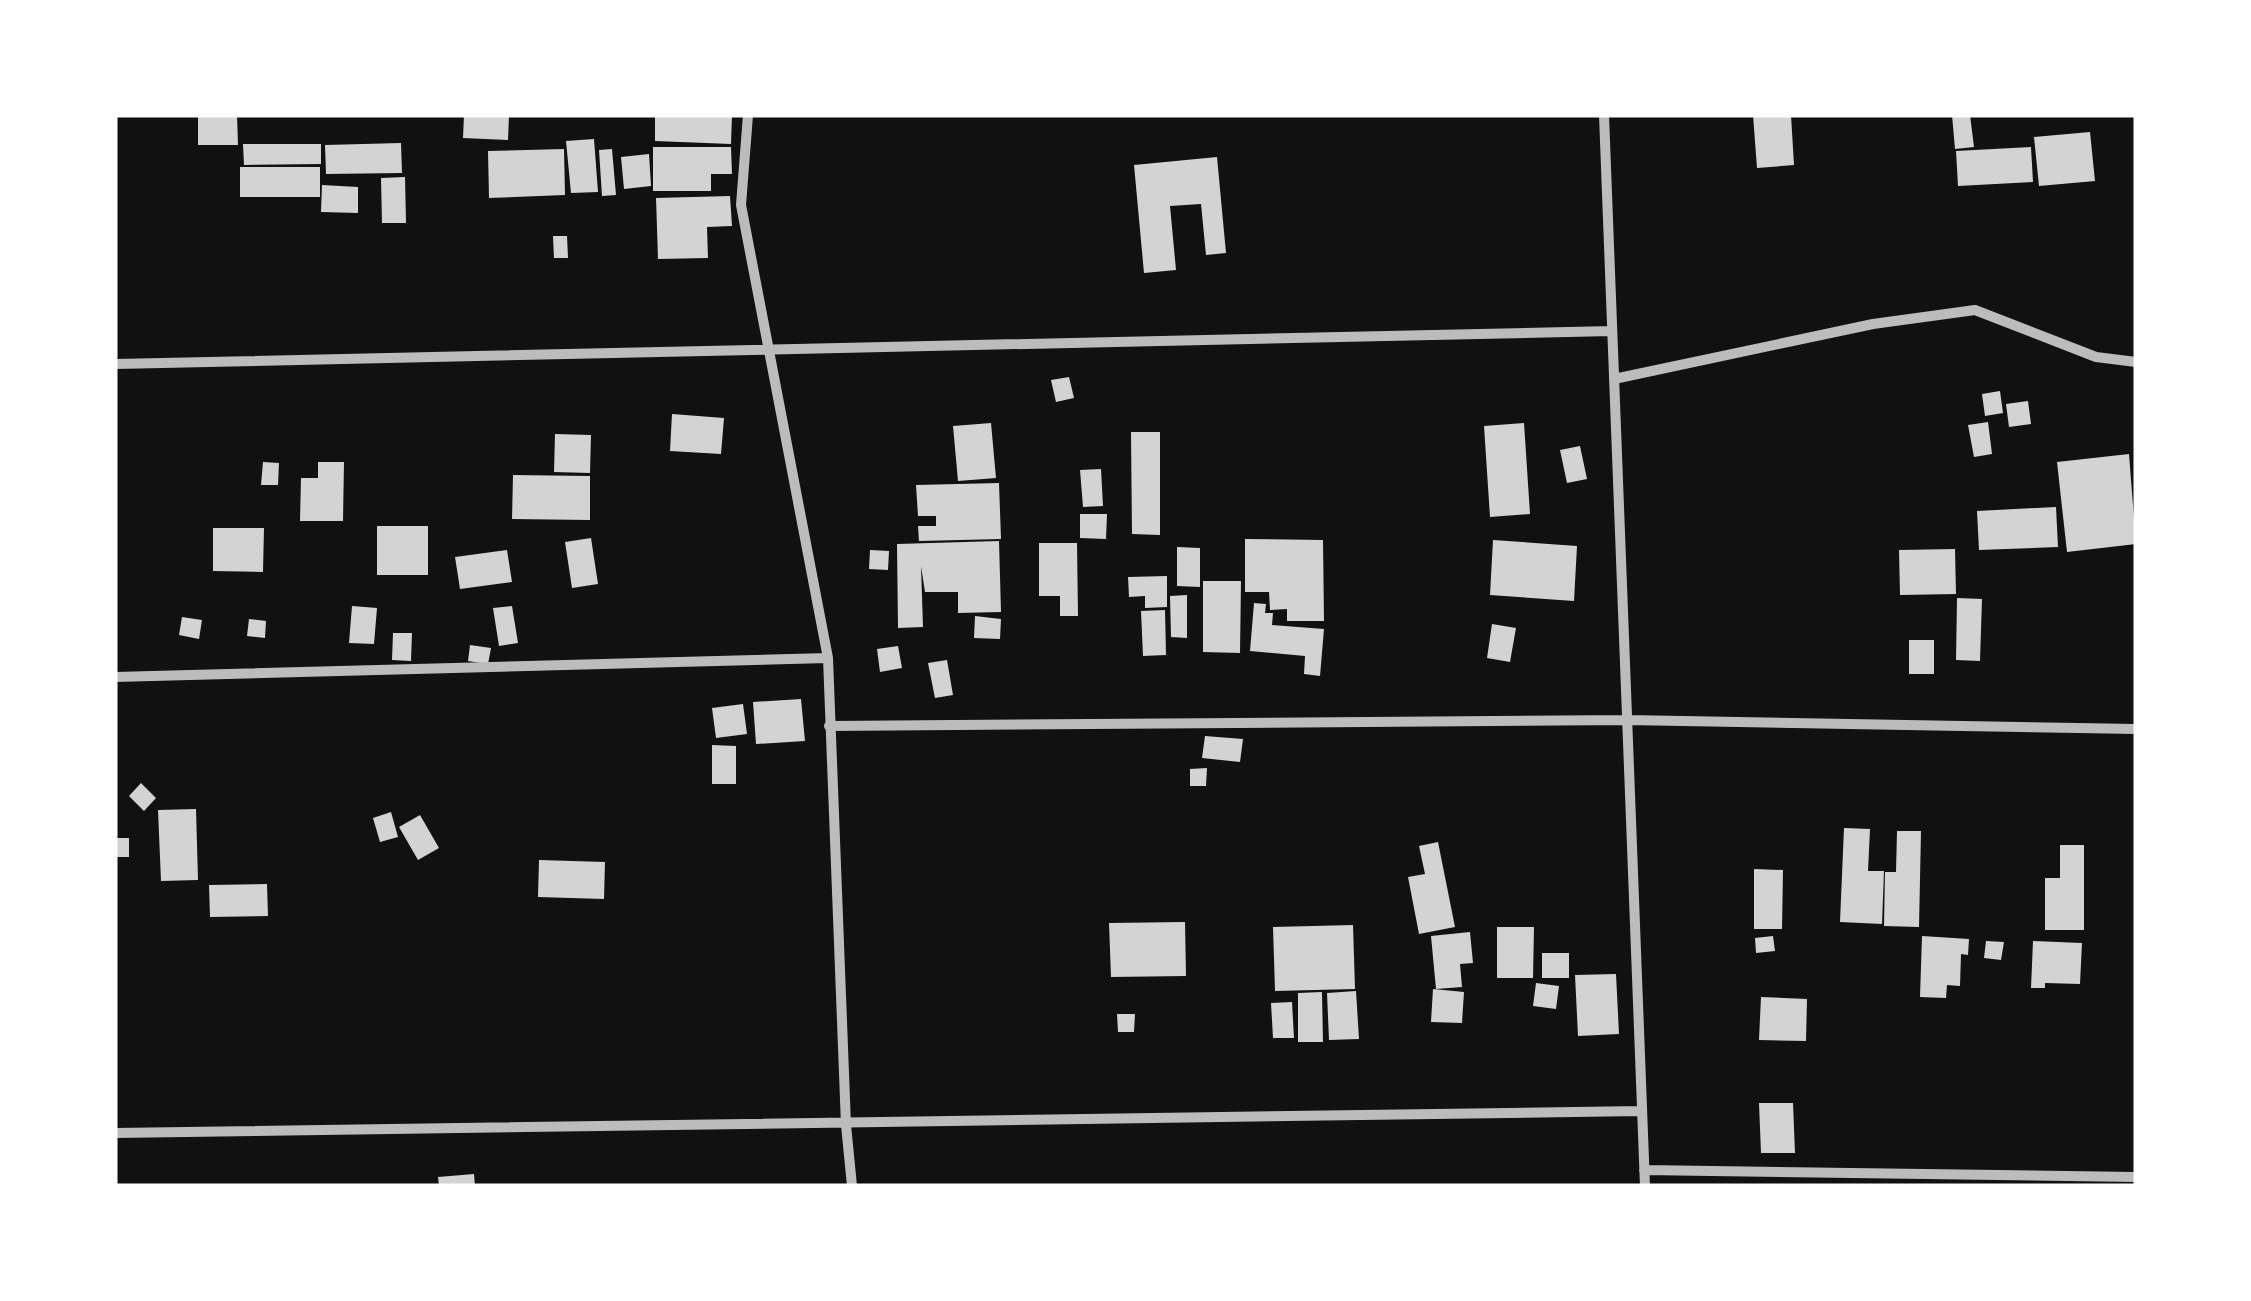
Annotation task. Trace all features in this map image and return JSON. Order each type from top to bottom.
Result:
[{"type":"street","points":[[748,115],[741,205],[828,658],[846,1125],[852,1186]]},
{"type":"street","points":[[1604,115],[1645,1186]]},
{"type":"street","points":[[1614,379],[1873,324],[1975,310],[2096,357],[2136,362]]},
{"type":"street","points":[[115,364],[1612,331]]},
{"type":"street","points":[[115,677],[828,658]]},
{"type":"street","points":[[829,726],[1627,720],[2136,730]]},
{"type":"street","points":[[115,1133],[1642,1111]]},
{"type":"street","points":[[1644,1170],[2136,1177]]},
{"type":"building","points":[[198,115],[237,115],[238,145],[198,145]]},
{"type":"building","points":[[464,115],[509,115],[508,140],[463,138]]},
{"type":"building","points":[[655,115],[732,115],[731,144],[655,141]]},
{"type":"building","points":[[1753,115],[1791,115],[1794,165],[1757,168]]},
{"type":"building","points":[[1952,115],[1970,115],[1974,147],[1955,149]]},
{"type":"building","points":[[2090,132],[2095,181],[2039,186],[2034,137]]},
{"type":"building","points":[[594,139],[598,192],[571,193],[566,141]]},
{"type":"building","points":[[401,143],[402,173],[326,174],[325,145]]},
{"type":"building","points":[[243,144],[321,144],[321,164],[244,165]]},
{"type":"building","points":[[653,147],[731,147],[732,174],[711,174],[711,191],[653,191]]},
{"type":"building","points":[[2031,147],[2033,182],[1958,186],[1956,151]]},
{"type":"building","points":[[564,149],[565,195],[489,198],[488,151]]},
{"type":"building","points":[[612,149],[616,195],[602,196],[599,150]]},
{"type":"building","points":[[649,154],[651,186],[624,189],[621,157]]},
{"type":"building","points":[[1217,157],[1226,253],[1206,255],[1201,204],[1170,206],[1176,270],[1144,273],[1134,165]]},
{"type":"building","points":[[240,167],[320,167],[320,197],[240,197]]},
{"type":"building","points":[[405,177],[406,223],[382,223],[381,178]]},
{"type":"building","points":[[322,185],[358,187],[358,213],[321,212]]},
{"type":"building","points":[[730,196],[732,226],[707,227],[708,258],[658,259],[656,198]]},
{"type":"building","points":[[553,236],[567,236],[568,258],[554,258]]},
{"type":"building","points":[[1069,377],[1074,398],[1056,402],[1051,380]]},
{"type":"building","points":[[2000,391],[2003,413],[1985,416],[1982,394]]},
{"type":"building","points":[[2028,401],[2031,424],[2009,427],[2006,404]]},
{"type":"building","points":[[672,414],[724,418],[721,454],[670,451]]},
{"type":"building","points":[[1988,422],[1992,454],[1974,457],[1968,425]]},
{"type":"building","points":[[991,423],[996,478],[958,481],[953,426]]},
{"type":"building","points":[[1524,423],[1530,514],[1490,517],[1484,426]]},
{"type":"building","points":[[1131,432],[1160,432],[1160,535],[1132,534]]},
{"type":"building","points":[[555,434],[591,435],[590,473],[554,472]]},
{"type":"building","points":[[1580,446],[1587,479],[1567,483],[1560,450]]},
{"type":"building","points":[[2129,454],[2136,544],[2067,552],[2057,462]]},
{"type":"building","points":[[263,462],[279,463],[278,485],[261,485]]},
{"type":"building","points":[[318,462],[344,462],[343,521],[300,521],[301,478],[318,478]]},
{"type":"building","points":[[1101,469],[1103,506],[1083,507],[1080,470]]},
{"type":"building","points":[[513,475],[590,476],[590,520],[512,519]]},
{"type":"building","points":[[999,483],[1001,539],[919,541],[918,526],[936,526],[936,516],[918,516],[916,485]]},
{"type":"building","points":[[2056,507],[2058,547],[1979,550],[1977,511]]},
{"type":"building","points":[[1080,514],[1107,514],[1106,539],[1080,538]]},
{"type":"building","points":[[377,526],[428,526],[428,575],[377,575]]},
{"type":"building","points":[[213,528],[264,528],[263,572],[213,571]]},
{"type":"building","points":[[591,538],[598,584],[572,588],[565,542]]},
{"type":"building","points":[[1245,539],[1323,540],[1324,621],[1287,621],[1287,609],[1270,610],[1269,592],[1245,592]]},
{"type":"building","points":[[1493,540],[1577,546],[1574,601],[1490,595]]},
{"type":"building","points":[[999,541],[1001,612],[958,613],[958,592],[925,592],[921,566],[923,627],[898,628],[897,544]]},
{"type":"building","points":[[1039,543],[1077,543],[1078,616],[1060,616],[1060,596],[1039,596]]},
{"type":"building","points":[[1177,547],[1200,548],[1200,587],[1177,586]]},
{"type":"building","points":[[1955,549],[1956,594],[1900,595],[1899,550]]},
{"type":"building","points":[[507,550],[512,582],[460,589],[455,557]]},
{"type":"building","points":[[870,550],[889,551],[888,570],[869,569]]},
{"type":"building","points":[[1167,576],[1167,607],[1145,608],[1145,596],[1129,597],[1128,577]]},
{"type":"building","points":[[1203,581],[1241,581],[1240,653],[1203,652]]},
{"type":"building","points":[[1187,595],[1187,638],[1171,637],[1170,596]]},
{"type":"building","points":[[1957,598],[1982,599],[1980,661],[1956,660]]},
{"type":"building","points":[[1254,603],[1266,604],[1265,613],[1273,613],[1272,625],[1324,629],[1320,676],[1304,674],[1305,656],[1250,651]]},
{"type":"building","points":[[352,606],[377,608],[374,644],[349,643]]},
{"type":"building","points":[[512,606],[518,643],[499,646],[493,608]]},
{"type":"building","points":[[1165,610],[1166,655],[1143,656],[1141,611]]},
{"type":"building","points":[[975,616],[1001,619],[1000,639],[974,638]]},
{"type":"building","points":[[182,617],[202,620],[199,639],[179,635]]},
{"type":"building","points":[[249,619],[266,621],[265,638],[247,636]]},
{"type":"building","points":[[1492,624],[1516,628],[1510,662],[1487,658]]},
{"type":"building","points":[[393,633],[412,633],[411,661],[392,660]]},
{"type":"building","points":[[1909,640],[1934,640],[1934,674],[1909,674]]},
{"type":"building","points":[[470,645],[491,648],[488,664],[468,661]]},
{"type":"building","points":[[898,646],[902,668],[880,672],[877,649]]},
{"type":"building","points":[[947,660],[953,695],[935,698],[928,663]]},
{"type":"building","points":[[801,699],[805,741],[756,744],[753,702]]},
{"type":"building","points":[[743,704],[747,734],[716,738],[712,708]]},
{"type":"building","points":[[1205,736],[1243,739],[1240,762],[1202,758]]},
{"type":"building","points":[[712,745],[736,746],[736,784],[712,784]]},
{"type":"building","points":[[1207,768],[1206,786],[1190,786],[1190,769]]},
{"type":"building","points":[[141,783],[156,798],[144,811],[129,796]]},
{"type":"building","points":[[196,809],[198,880],[161,881],[158,810]]},
{"type":"building","points":[[391,812],[398,837],[380,842],[373,818]]},
{"type":"building","points":[[420,815],[439,848],[418,860],[399,827]]},
{"type":"building","points":[[1844,828],[1870,829],[1868,871],[1884,871],[1882,924],[1840,922]]},
{"type":"building","points":[[1897,831],[1921,831],[1919,927],[1884,926],[1885,872],[1896,872]]},
{"type":"building","points":[[115,838],[129,838],[129,857],[115,857]]},
{"type":"building","points":[[1438,842],[1455,927],[1419,934],[1408,877],[1425,874],[1419,846]]},
{"type":"building","points":[[2060,845],[2084,845],[2084,930],[2045,930],[2045,878],[2060,878]]},
{"type":"building","points":[[539,860],[605,862],[604,899],[538,897]]},
{"type":"building","points":[[1754,869],[1783,870],[1782,929],[1754,929]]},
{"type":"building","points":[[267,884],[268,916],[210,917],[209,885]]},
{"type":"building","points":[[1185,922],[1186,976],[1111,977],[1109,923]]},
{"type":"building","points":[[1353,925],[1355,989],[1275,991],[1273,927]]},
{"type":"building","points":[[1497,927],[1534,927],[1533,978],[1497,978]]},
{"type":"building","points":[[1470,932],[1473,963],[1460,964],[1462,987],[1436,989],[1431,936]]},
{"type":"building","points":[[1773,936],[1775,951],[1756,953],[1755,938]]},
{"type":"building","points":[[1922,936],[1969,939],[1968,955],[1961,954],[1960,986],[1947,985],[1946,998],[1920,997]]},
{"type":"building","points":[[1986,941],[2004,942],[2001,960],[1984,958]]},
{"type":"building","points":[[2033,941],[2082,943],[2080,984],[2045,983],[2045,988],[2031,988]]},
{"type":"building","points":[[1542,953],[1569,953],[1569,978],[1542,978]]},
{"type":"building","points":[[1616,974],[1619,1034],[1578,1036],[1575,975]]},
{"type":"building","points":[[1536,983],[1559,986],[1556,1009],[1533,1006]]},
{"type":"building","points":[[1433,989],[1464,992],[1462,1023],[1431,1022]]},
{"type":"building","points":[[1356,991],[1359,1039],[1329,1040],[1327,993]]},
{"type":"building","points":[[1322,992],[1323,1042],[1298,1042],[1298,993]]},
{"type":"building","points":[[1761,997],[1807,999],[1806,1041],[1759,1040]]},
{"type":"building","points":[[1292,1002],[1294,1038],[1273,1038],[1271,1003]]},
{"type":"building","points":[[1117,1014],[1135,1014],[1134,1032],[1118,1032]]},
{"type":"building","points":[[1759,1103],[1793,1103],[1795,1153],[1761,1153]]},
{"type":"building","points":[[474,1174],[475,1186],[439,1186],[438,1177]]}]
